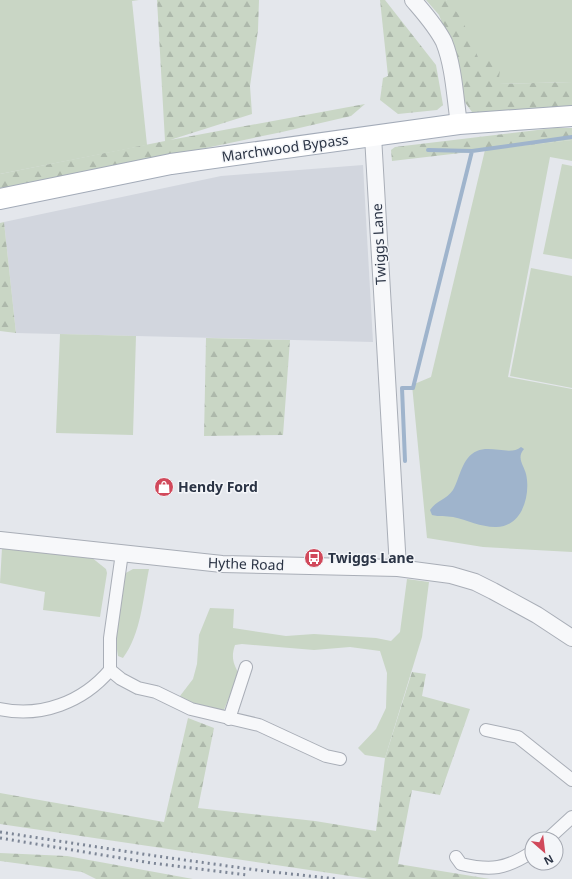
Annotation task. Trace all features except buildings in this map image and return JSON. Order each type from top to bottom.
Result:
[{"type":"main road","name":"Marchwood Bypass","points":[[0,199],[171,164],[459,124],[572,116]]},
{"type":"street","points":[[413,0],[431,21],[444,42],[450,62],[459,124]]},
{"type":"street","name":"Twiggs Lane","points":[[372,136],[398,568]]},
{"type":"street","name":"Hythe Road","points":[[0,540],[222,564],[398,568],[451,575],[475,582],[537,615],[572,638]]},
{"type":"street","points":[[0,709],[14,712],[34,712],[59,706],[82,696],[99,683],[110,670],[110,638],[122,553]]},
{"type":"street","points":[[229,719],[246,667]]},
{"type":"street","points":[[110,670],[121,679],[138,688],[156,692],[202,713],[259,725],[326,756],[340,758]]},
{"type":"street","points":[[486,730],[518,737],[572,780]]},
{"type":"street","points":[[557,831],[572,817]]},
{"type":"street","points":[[456,857],[461,864],[484,869],[501,868],[517,862],[524,857]]},
{"type":"shaded area","points":[[363,165],[373,342],[16,333],[4,222],[221,176]]},
{"type":"green space","points":[[0,0],[139,0],[132,1],[147,145],[0,174]]},
{"type":"green space","points":[[157,0],[259,0],[258,30],[250,86],[252,114],[170,140],[365,104],[351,116],[282,132],[0,191],[0,174],[165,141]]},
{"type":"green space","points":[[380,0],[385,0],[436,65],[443,105],[437,110],[398,114],[380,100],[383,78],[388,76]]},
{"type":"green space","points":[[426,0],[446,0],[461,17],[478,57],[502,58],[498,84],[572,82],[572,107],[486,113],[472,112],[464,101],[458,64],[439,15]]},
{"type":"green space","points":[[446,0],[572,0],[572,82],[498,84],[478,57]]},
{"type":"green space","points":[[554,128],[572,128],[572,140],[392,161],[391,150],[395,147]]},
{"type":"green space","points":[[572,140],[572,161],[550,157],[508,377],[572,389],[572,552],[483,547],[427,538],[412,385],[431,377],[485,150]]},
{"type":"green space","points":[[562,164],[572,166],[572,259],[543,254]]},
{"type":"green space","points":[[4,222],[16,333],[0,331],[0,223]]},
{"type":"green space","points":[[531,268],[572,276],[572,388],[510,376]]},
{"type":"green space","points":[[60,334],[136,336],[133,435],[56,433]]},
{"type":"green space","points":[[206,338],[290,340],[283,435],[204,436]]},
{"type":"green space","points":[[2,548],[91,557],[106,569],[107,573],[100,617],[43,610],[45,592],[0,583]]},
{"type":"green space","points":[[133,569],[149,569],[138,627],[123,658],[118,656],[116,636],[118,615],[124,574]]},
{"type":"green space","points":[[407,579],[429,582],[422,637],[385,758],[365,755],[358,748],[376,729],[386,708],[387,673],[380,651],[350,647],[314,650],[242,644],[235,645],[233,660],[239,674],[223,712],[192,705],[180,696],[193,679],[197,664],[199,635],[210,608],[234,609],[233,628],[286,636],[314,634],[376,638],[391,641],[400,632]]},
{"type":"green space","points":[[412,672],[426,674],[422,696],[470,709],[440,795],[412,790],[398,864],[490,879],[370,879],[0,824],[0,793],[164,822],[188,718],[214,728],[198,808],[315,821],[376,831],[385,758]]},
{"type":"green space","points":[[0,853],[67,856],[193,879],[96,879],[82,872],[0,861]]},
{"type":"water","points":[[521,447],[524,449],[521,455],[521,462],[526,474],[526,500],[518,516],[512,522],[504,526],[490,527],[453,517],[432,515],[430,510],[435,504],[448,496],[453,490],[462,468],[472,454],[482,449],[512,451]]},
{"type":"waterway","points":[[428,150],[472,151],[572,137]]},
{"type":"waterway","points":[[405,461],[402,388],[413,388],[472,151]]},
{"type":"railway","points":[[0,832],[156,856],[264,871],[337,879]]},
{"type":"railway","points":[[0,838],[151,863],[247,875]]},
{"type":"place","name":"Hendy Ford","points":[[164,487]]},
{"type":"place","name":"Twiggs Lane","points":[[314,558]]}]
